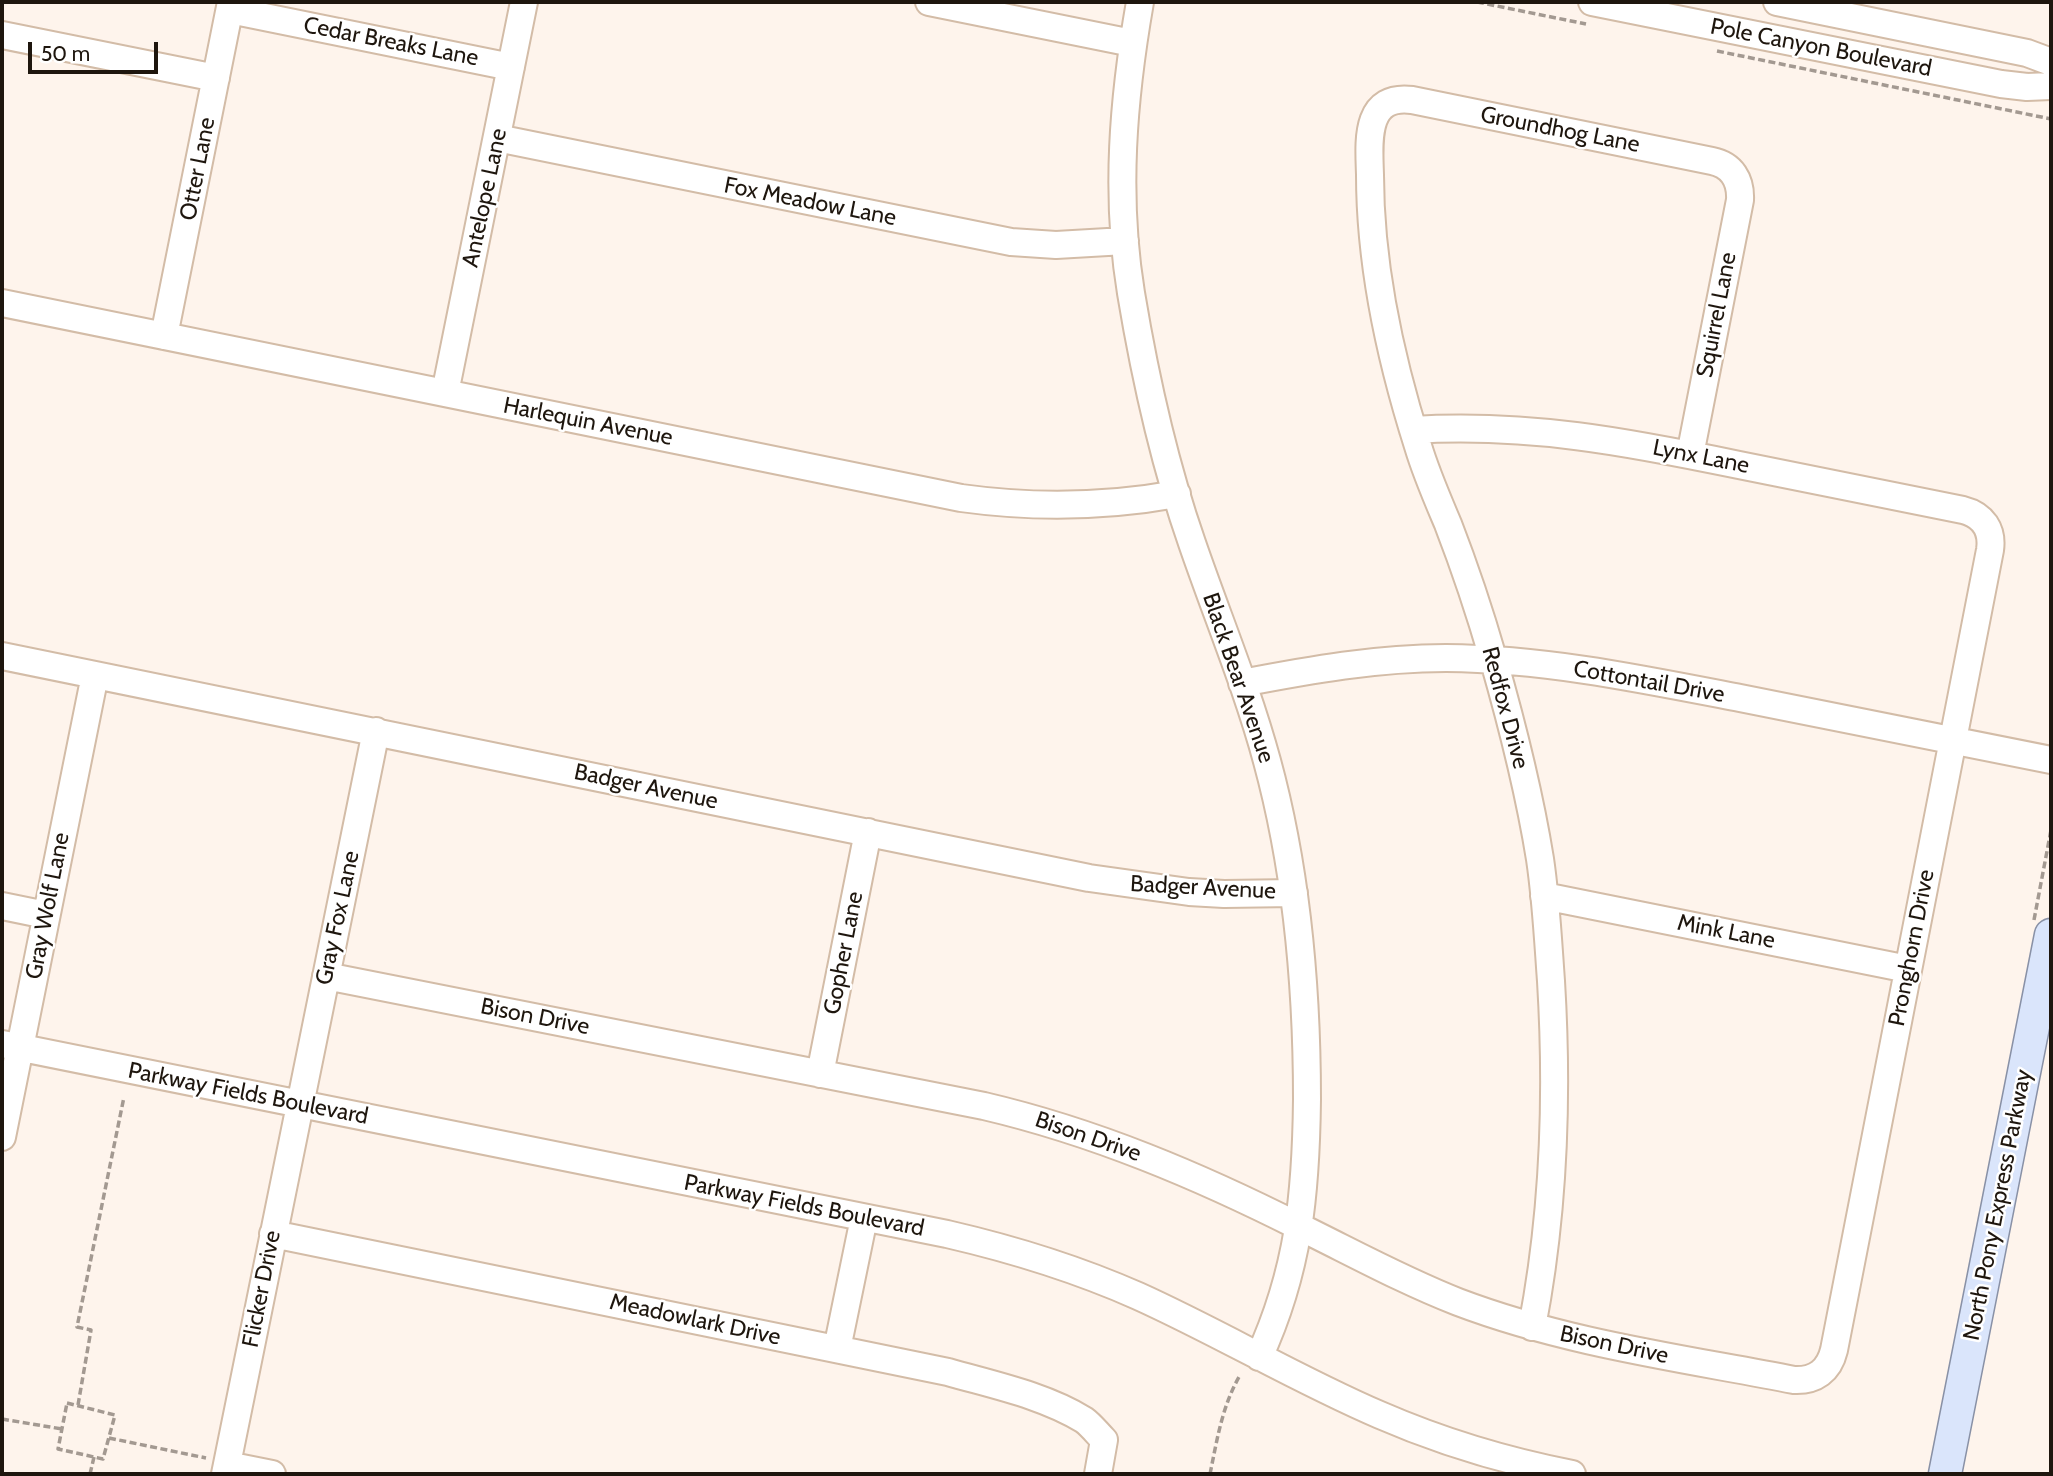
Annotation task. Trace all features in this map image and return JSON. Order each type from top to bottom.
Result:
[{"type":"main road","name":"North Pony Express Parkway","points":[[1945,1474],[2051,935]]},
{"type":"street","name":"Antelope Lane","points":[[445,393],[524,2]]},
{"type":"street","points":[[929,2],[1132,43]]},
{"type":"street","name":"Black Bear Avenue","points":[[1140,2],[1132,43],[1122,161],[1125,241],[1131,290],[1151,390],[1177,494],[1268,763],[1287,849],[1304,982],[1307,1058],[1305,1164],[1299,1226],[1289,1280],[1259,1356]]},
{"type":"street","name":"Pole Canyon Boulevard","points":[[1777,2],[2027,52],[2051,62]]},
{"type":"street","name":"Cedar Breaks Lane","points":[[231,6],[511,67]]},
{"type":"street","name":"Otter Lane","points":[[164,336],[231,6]]},
{"type":"street","name":"Pole Canyon Boulevard","points":[[1589,13],[2001,84],[2051,86]]},
{"type":"street","points":[[2,35],[216,79]]},
{"type":"street","name":"Groundhog Lane","points":[[1381,107],[1395,100],[1412,100],[1712,160],[1725,166],[1735,176]]},
{"type":"street","name":"Redfox Drive","points":[[1381,107],[1370,128],[1370,194],[1383,305],[1413,430],[1464,568],[1494,660],[1527,792],[1540,862],[1552,1006],[1553,1118],[1548,1223],[1532,1327]]},
{"type":"street","name":"Fox Meadow Lane","points":[[497,138],[1011,242],[1056,245],[1125,241]]},
{"type":"street","name":"Squirrel Lane","points":[[1690,455],[1740,200],[1735,176]]},
{"type":"street","name":"Harlequin Avenue","points":[[2,303],[971,499],[1020,505],[1082,505],[1177,494]]},
{"type":"street","name":"Lynx Lane","points":[[1413,430],[1473,427],[1555,432],[1623,441],[1963,510],[1971,512],[1983,521]]},
{"type":"street","name":"Pronghorn Drive","points":[[1821,1374],[1832,1359],[1834,1350],[1991,542],[1983,521]]},
{"type":"street","name":"Badger Avenue","points":[[2,656],[1133,885],[1224,894],[1294,893]]},
{"type":"street","name":"Cottontail Drive","points":[[1242,683],[1285,674],[1409,659],[1494,660],[1564,666],[2051,760]]},
{"type":"street","name":"Gray Wolf Lane","points":[[2,1136],[11,1046],[46,915],[95,675]]},
{"type":"street","name":"Gray Fox Lane","points":[[300,1105],[376,731]]},
{"type":"street","name":"Gopher Lane","points":[[820,1074],[868,832]]},
{"type":"street","name":"Mink Lane","points":[[1544,896],[1908,969]]},
{"type":"street","points":[[2,906],[46,915]]},
{"type":"street","name":"Bison Drive","points":[[326,976],[984,1106],[1070,1129],[1157,1160],[1426,1289],[1532,1327],[1580,1339],[1794,1380],[1813,1379],[1821,1374]]},
{"type":"street","name":"Parkway Fields Boulevard","points":[[11,1046],[981,1242],[1060,1266],[1140,1297],[1348,1401],[1414,1429],[1485,1453],[1572,1474]]},
{"type":"street","name":"Flicker Drive","points":[[221,1466],[300,1105]]},
{"type":"street","points":[[837,1349],[864,1218]]},
{"type":"street","name":"Meadowlark Drive","points":[[273,1234],[948,1372],[1009,1389],[1060,1408],[1086,1422],[1104,1440],[1098,1474]]},
{"type":"street","points":[[221,1466],[272,1474]]},
{"type":"path","points":[[1477,2],[1589,13]]},
{"type":"path","points":[[1709,49],[2051,119]]},
{"type":"path","points":[[78,1405],[92,1330],[77,1328],[124,1097]]},
{"type":"path","points":[[1210,1474],[1222,1418],[1229,1395],[1239,1377]]},
{"type":"path","points":[[67,1403],[116,1415],[103,1459],[58,1449],[62,1429],[67,1403]]},
{"type":"path","points":[[2,1419],[62,1429]]},
{"type":"path","points":[[109,1438],[221,1466]]},
{"type":"path","points":[[90,1474],[94,1457]]}]
